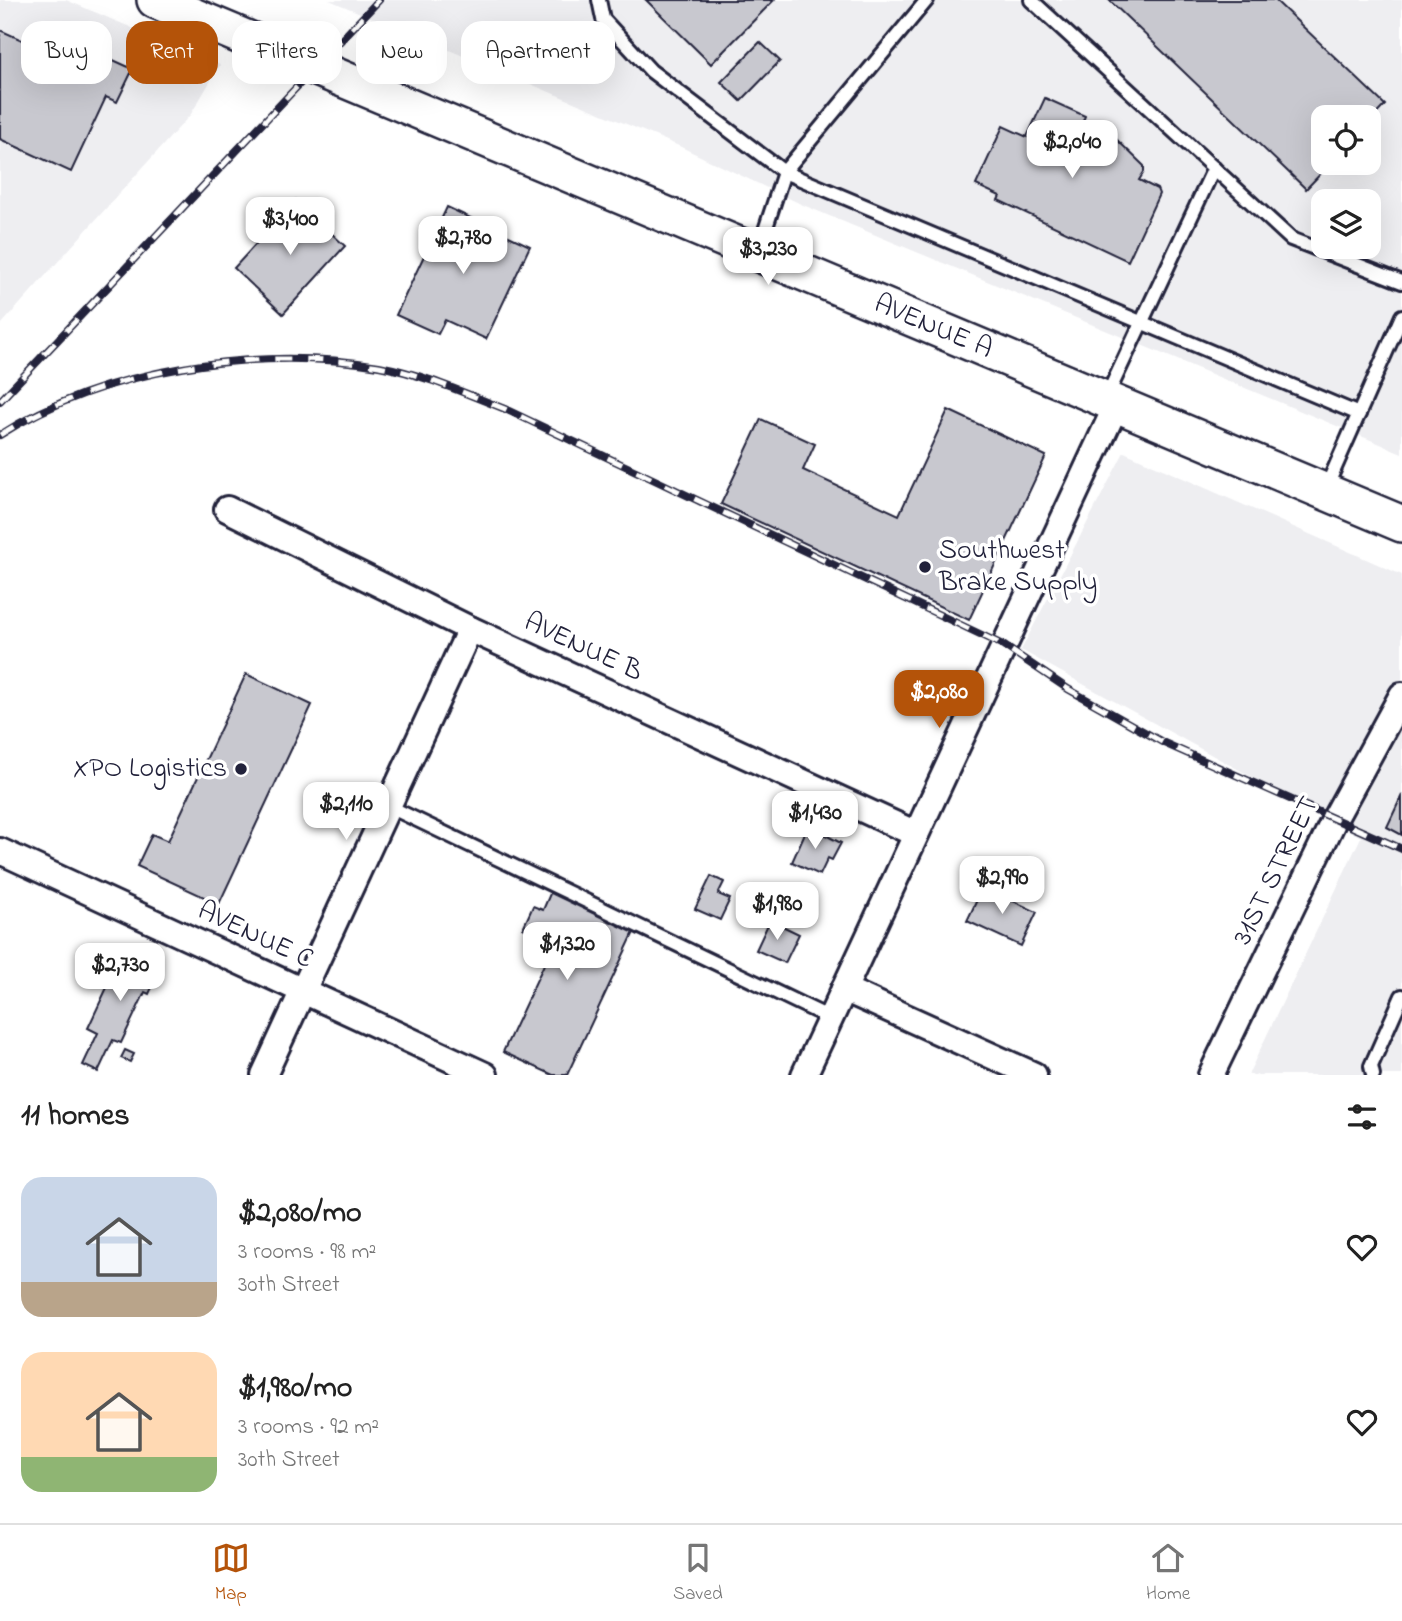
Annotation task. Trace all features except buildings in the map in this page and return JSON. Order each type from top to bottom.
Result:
[{"type":"main road","name":"AVENUE A","points":[[164,2],[1402,524]]},
{"type":"street","points":[[804,1075],[1112,401]]},
{"type":"street","name":"AVENUE B","points":[[227,509],[470,629],[916,834]]},
{"type":"street","points":[[264,1075],[470,629]]},
{"type":"street","name":"31ST STREET","points":[[1211,1075],[1335,818],[1402,695]]},
{"type":"street","name":"AVENUE C","points":[[0,851],[485,1075]]},
{"type":"street","points":[[844,989],[1034,1075]]},
{"type":"lane","points":[[598,0],[603,19],[651,71],[784,172],[1359,414]]},
{"type":"lane","points":[[758,253],[784,172],[927,0]]},
{"type":"lane","points":[[1031,0],[1291,239],[1402,282]]},
{"type":"lane","points":[[1112,401],[1143,321],[1214,168]]},
{"type":"lane","points":[[1325,491],[1402,316]]},
{"type":"lane","points":[[388,806],[830,1018]]},
{"type":"lane","points":[[1373,1075],[1371,1066],[1402,996]]},
{"type":"shaded area","points":[[0,0],[66,0],[126,25],[126,84],[209,84],[191,114],[0,326]]},
{"type":"shaded area","points":[[329,0],[1402,0],[1402,453],[803,205],[679,146],[530,84],[615,84],[615,21],[461,21],[461,55],[447,49],[447,21],[379,21]]},
{"type":"shaded area","points":[[1124,452],[1402,575],[1402,1075],[1248,1075],[1361,837],[1021,650]]},
{"type":"railway","points":[[0,401],[379,0]]},
{"type":"railway","points":[[0,435],[41,412],[86,393],[134,378],[183,368],[233,361],[332,360],[379,366],[411,374],[505,409],[1003,645],[1068,689],[1164,743],[1402,849]]},
{"type":"place","name":"Southwest Brake Supply","points":[[925,567]]},
{"type":"place","name":"XPO Logistics","points":[[241,769]]}]
